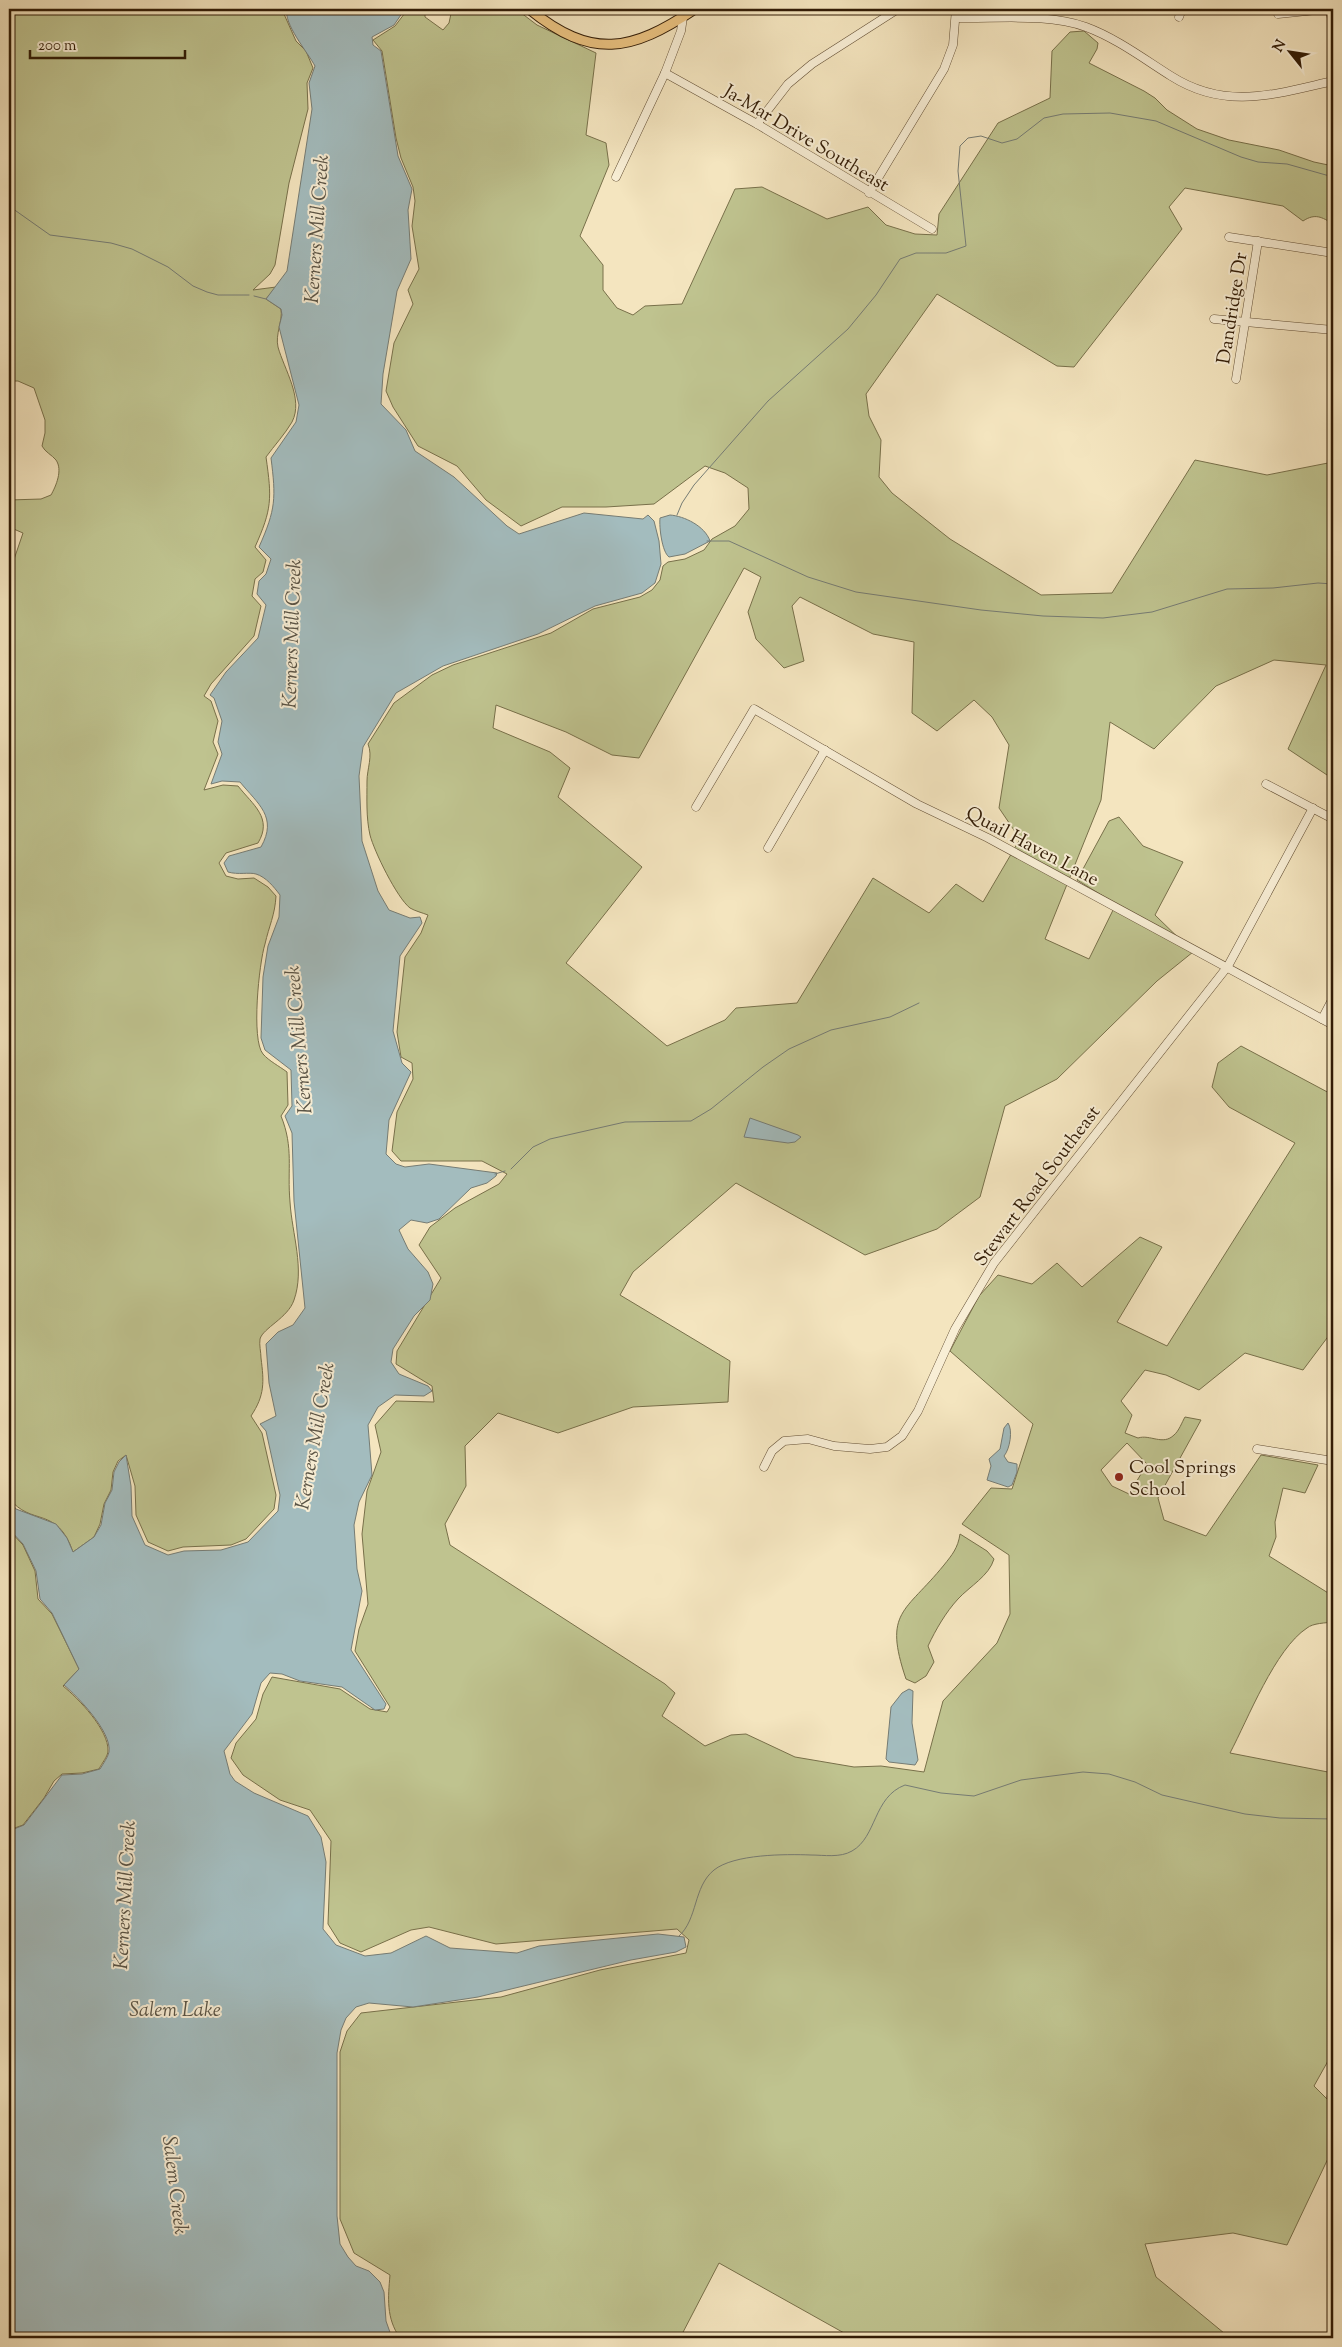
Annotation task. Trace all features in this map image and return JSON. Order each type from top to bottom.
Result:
[{"type":"main road","points":[[528,9],[562,33],[601,44],[622,44],[638,40],[695,9]]},
{"type":"street","points":[[757,124],[788,84],[806,69],[898,9]]},
{"type":"street","points":[[869,193],[944,69],[953,45],[957,18],[956,9]]},
{"type":"street","points":[[1278,14],[1326,9]]},
{"type":"street","points":[[1330,9],[1333,27]]},
{"type":"street","points":[[616,178],[665,73],[681,31],[683,17]]},
{"type":"street","points":[[957,18],[1048,19],[1074,23],[1096,32],[1189,86],[1220,96],[1259,97],[1333,80]]},
{"type":"street","name":"Ja-Mar Drive Southeast","points":[[665,73],[757,124],[869,193],[932,229]]},
{"type":"street","points":[[1229,237],[1333,253]]},
{"type":"street","name":"Dandridge Dr","points":[[1236,379],[1258,241]]},
{"type":"street","points":[[1214,318],[1333,330]]},
{"type":"street","name":"Quail Haven Lane","points":[[696,807],[754,709],[917,804],[988,838],[1228,966]]},
{"type":"street","points":[[768,848],[825,750]]},
{"type":"street","points":[[1266,784],[1333,819]]},
{"type":"street","name":"Stewart Road Southeast","points":[[764,1468],[772,1451],[784,1442],[808,1439],[834,1446],[870,1449],[888,1447],[902,1436],[918,1411],[955,1329],[994,1263],[1228,966],[1313,808]]},
{"type":"street","points":[[1228,966],[1333,1025]]},
{"type":"street","points":[[1322,1018],[1333,998]]},
{"type":"street","points":[[1258,1449],[1333,1461]]},
{"type":"green space","points":[[9,9],[285,9],[284,14],[296,41],[306,51],[313,68],[307,83],[308,109],[289,183],[275,265],[270,274],[253,290],[276,287],[266,299],[281,309],[277,342],[292,384],[296,404],[295,413],[292,422],[266,457],[270,494],[268,513],[255,547],[266,560],[263,572],[255,579],[252,596],[261,606],[254,636],[211,684],[204,696],[211,701],[218,721],[213,742],[218,754],[204,790],[223,785],[238,786],[259,812],[263,826],[258,843],[226,853],[219,863],[226,876],[238,879],[254,878],[268,887],[276,896],[260,967],[257,1034],[259,1046],[263,1054],[287,1072],[288,1105],[281,1116],[289,1149],[289,1190],[298,1264],[297,1288],[291,1306],[260,1339],[263,1374],[262,1388],[259,1401],[251,1416],[262,1433],[276,1495],[274,1509],[246,1539],[231,1545],[183,1547],[168,1551],[148,1542],[136,1515],[135,1486],[126,1455],[118,1461],[113,1472],[111,1490],[104,1504],[100,1524],[94,1537],[73,1552],[67,1537],[52,1522],[17,1507],[9,1498],[9,574],[23,533],[9,527],[9,500],[41,499],[51,495],[57,483],[59,468],[56,460],[42,446],[45,420],[34,388],[18,381],[9,381]]},
{"type":"green space","points":[[408,9],[425,9],[425,17],[443,30],[449,23],[452,9],[516,9],[537,25],[596,53],[586,135],[606,143],[609,165],[580,236],[603,265],[603,290],[617,308],[633,315],[645,306],[682,304],[735,189],[762,187],[827,219],[868,207],[886,225],[915,234],[937,235],[939,214],[998,123],[1050,98],[1052,51],[1070,32],[1084,31],[1098,43],[1097,49],[1089,63],[1144,91],[1155,98],[1167,110],[1197,129],[1229,140],[1279,150],[1314,162],[1333,166],[1333,224],[1318,217],[1311,217],[1303,221],[1283,206],[1185,188],[1169,207],[1182,229],[1074,367],[1057,366],[937,294],[866,394],[869,416],[881,440],[879,477],[892,493],[950,539],[1041,595],[1112,593],[1195,460],[1267,475],[1333,462],[1333,779],[1288,749],[1326,665],[1274,660],[1216,686],[1154,749],[1110,722],[1101,800],[1045,939],[1089,959],[1116,904],[1077,880],[1109,821],[1119,817],[1143,846],[1183,862],[1155,915],[1193,952],[1157,981],[1057,1079],[1005,1106],[980,1197],[937,1229],[865,1255],[736,1183],[633,1272],[620,1295],[730,1361],[728,1402],[633,1407],[558,1433],[498,1413],[465,1446],[466,1486],[445,1524],[450,1545],[665,1684],[675,1693],[662,1716],[705,1746],[731,1735],[746,1734],[795,1757],[854,1767],[881,1766],[924,1772],[943,1701],[997,1643],[1010,1614],[1009,1555],[962,1524],[991,1488],[1012,1489],[1033,1424],[950,1351],[979,1296],[998,1275],[1032,1284],[1057,1263],[1082,1287],[1140,1237],[1162,1247],[1117,1322],[1167,1346],[1295,1143],[1229,1107],[1212,1087],[1218,1063],[1241,1046],[1333,1095],[1333,1330],[1303,1370],[1245,1353],[1199,1390],[1166,1375],[1145,1370],[1121,1401],[1132,1415],[1125,1433],[1138,1438],[1147,1437],[1165,1440],[1176,1433],[1185,1417],[1201,1420],[1158,1498],[1164,1520],[1206,1536],[1261,1455],[1318,1465],[1305,1493],[1283,1488],[1275,1522],[1276,1537],[1269,1556],[1333,1596],[1333,1622],[1310,1626],[1295,1638],[1273,1668],[1230,1753],[1333,1773],[1333,2052],[1314,2086],[1333,2105],[1333,2148],[1287,2245],[1233,2233],[1145,2244],[1156,2277],[1230,2338],[853,2338],[719,2263],[680,2338],[400,2338],[390,2315],[390,2275],[354,2253],[340,2219],[340,2052],[347,2031],[361,2013],[501,1997],[600,1970],[686,1953],[689,1940],[677,1929],[496,1944],[429,1927],[411,1930],[361,1952],[340,1943],[328,1924],[331,1841],[310,1810],[280,1800],[243,1775],[231,1758],[236,1743],[256,1719],[263,1694],[272,1677],[340,1689],[370,1709],[387,1712],[390,1707],[355,1651],[359,1629],[368,1604],[362,1534],[367,1491],[381,1452],[375,1425],[396,1401],[434,1402],[432,1386],[396,1364],[397,1351],[441,1278],[419,1245],[430,1227],[455,1208],[499,1184],[507,1174],[482,1161],[401,1161],[392,1151],[397,1112],[413,1079],[412,1063],[401,1057],[397,1032],[405,957],[421,933],[428,915],[410,908],[405,903],[387,874],[372,842],[367,815],[367,781],[370,758],[368,744],[394,703],[432,675],[453,665],[551,633],[593,609],[640,597],[652,590],[660,580],[663,566],[668,562],[685,559],[704,550],[712,539],[735,526],[749,509],[748,488],[725,473],[705,466],[654,504],[562,507],[521,526],[486,500],[457,466],[418,446],[393,407],[386,391],[394,343],[413,304],[408,290],[419,269],[412,226],[415,201],[413,187],[401,158],[396,138],[382,51],[373,40],[395,26]],"holes":[[[744,568],[761,577],[748,612],[756,639],[784,668],[804,661],[792,606],[800,597],[873,634],[914,642],[912,713],[937,731],[974,700],[992,717],[1009,745],[999,808],[1020,839],[983,902],[956,884],[929,913],[873,878],[797,1003],[736,1008],[725,1020],[667,1046],[566,963],[642,867],[558,797],[570,768],[550,752],[493,728],[496,705],[566,732],[612,755],[639,758]],[[1127,1443],[1147,1464],[1129,1494],[1112,1486],[1101,1470]]]},
{"type":"green space","points":[[9,1530],[23,1545],[35,1571],[38,1599],[52,1614],[79,1669],[63,1686],[92,1715],[104,1734],[108,1751],[99,1769],[82,1773],[62,1774],[54,1781],[44,1798],[23,1825],[9,1830]]},
{"type":"green space","points":[[960,1534],[987,1551],[994,1559],[988,1571],[958,1599],[941,1621],[928,1646],[934,1662],[926,1676],[915,1683],[906,1679],[899,1657],[898,1626],[902,1614],[909,1604],[952,1554]]},
{"type":"water","name":"Salem Lake","points":[[287,9],[405,9],[394,25],[372,37],[373,45],[381,51],[398,156],[412,189],[408,210],[411,259],[397,291],[383,374],[381,404],[406,430],[415,451],[454,477],[507,526],[519,534],[584,513],[643,519],[648,515],[654,521],[659,541],[661,564],[655,583],[642,593],[595,606],[538,634],[443,666],[396,693],[363,747],[359,776],[362,841],[378,891],[389,910],[410,918],[420,917],[422,923],[400,956],[393,1031],[402,1063],[411,1072],[389,1120],[386,1154],[396,1164],[405,1167],[429,1164],[497,1173],[487,1183],[471,1188],[439,1219],[427,1223],[411,1220],[399,1230],[408,1249],[428,1272],[433,1284],[430,1300],[414,1316],[393,1349],[391,1362],[399,1374],[428,1386],[432,1391],[424,1396],[395,1395],[378,1407],[368,1425],[372,1475],[359,1502],[354,1525],[357,1569],[362,1591],[351,1650],[386,1704],[384,1709],[375,1710],[342,1687],[300,1681],[282,1674],[270,1673],[261,1683],[252,1714],[224,1751],[230,1774],[235,1781],[254,1793],[308,1816],[321,1837],[326,1862],[323,1929],[336,1945],[365,1956],[391,1953],[426,1936],[450,1948],[517,1953],[539,1946],[658,1934],[684,1937],[686,1947],[676,1952],[631,1960],[478,1997],[413,2007],[369,2003],[356,2007],[346,2018],[341,2030],[337,2053],[337,2216],[340,2244],[356,2266],[369,2271],[380,2282],[384,2292],[386,2321],[392,2338],[9,2338],[9,1831],[24,1825],[62,1775],[82,1774],[100,1769],[107,1758],[109,1744],[93,1715],[64,1685],[79,1669],[52,1613],[40,1599],[36,1571],[23,1544],[9,1529],[9,1500],[16,1509],[56,1524],[67,1538],[73,1552],[94,1537],[101,1525],[105,1503],[112,1490],[114,1472],[119,1462],[126,1455],[131,1486],[132,1516],[145,1545],[168,1555],[184,1551],[221,1550],[248,1542],[278,1511],[280,1495],[266,1431],[260,1424],[276,1416],[269,1383],[266,1344],[278,1332],[293,1325],[305,1308],[294,1201],[292,1133],[285,1116],[292,1106],[291,1070],[265,1050],[261,1038],[263,977],[268,946],[279,917],[280,895],[260,875],[228,872],[224,863],[229,856],[261,847],[266,836],[267,819],[259,804],[240,782],[222,781],[211,784],[222,754],[218,742],[222,721],[214,698],[210,695],[226,672],[258,638],[266,605],[257,594],[259,581],[266,574],[271,559],[259,547],[272,513],[274,483],[271,458],[296,422],[299,405],[279,327],[282,315],[281,309],[266,299],[287,271],[312,109],[309,83],[315,66],[292,30]]},
{"type":"water","points":[[670,515],[681,517],[699,526],[710,541],[685,554],[669,557],[663,545],[660,518]]},
{"type":"water","points":[[750,1118],[801,1137],[795,1142],[788,1143],[744,1137]]},
{"type":"water","points":[[1008,1423],[1010,1426],[1010,1440],[1004,1456],[1008,1462],[1017,1464],[1017,1472],[1012,1485],[1008,1487],[987,1480],[991,1466],[989,1459],[1000,1449],[1004,1428]]},
{"type":"water","points":[[909,1689],[913,1691],[912,1723],[918,1760],[915,1765],[889,1762],[886,1759],[891,1707],[902,1693]]},
{"type":"waterway","points":[[677,515],[682,503],[694,485],[768,401],[848,329],[876,295],[900,259],[916,253],[946,253],[966,246],[958,171],[960,146],[968,138],[981,136],[1002,143],[1017,139],[1044,118],[1063,114],[1110,113],[1156,121],[1241,157],[1258,162],[1287,164],[1333,177]]},
{"type":"waterway","points":[[9,206],[50,235],[111,243],[132,249],[168,267],[193,286],[207,292],[218,295],[249,295]]},
{"type":"waterway","points":[[254,296],[266,299]]},
{"type":"waterway","points":[[707,541],[729,541],[808,577],[856,592],[981,610],[1043,616],[1103,618],[1152,612],[1227,589],[1273,588],[1318,583],[1333,584]]},
{"type":"waterway","points":[[511,1169],[533,1147],[550,1139],[625,1122],[691,1121],[711,1109],[763,1067],[789,1049],[831,1030],[890,1017],[919,1003]]},
{"type":"waterway","points":[[495,1174],[505,1171]]},
{"type":"waterway","points":[[679,1936],[690,1921],[702,1885],[714,1870],[734,1861],[760,1856],[832,1856],[852,1851],[860,1845],[866,1836],[887,1798],[905,1785],[941,1793],[974,1796],[1021,1780],[1083,1772],[1109,1774],[1135,1782],[1162,1795],[1245,1814],[1280,1818],[1333,1819]]},
{"type":"place","name":"Cool Springs School","points":[[1119,1477]]},
{"type":"water label","name":"Kerners Mill Creek","points":[[316,229]]},
{"type":"water label","name":"Kerners Mill Creek","points":[[291,634]]},
{"type":"water label","name":"Kerners Mill Creek","points":[[298,1040]]},
{"type":"water label","name":"Kerners Mill Creek","points":[[314,1436]]},
{"type":"water label","name":"Kerners Mill Creek","points":[[124,1895]]},
{"type":"water label","name":"Salem Creek","points":[[176,2185]]}]
